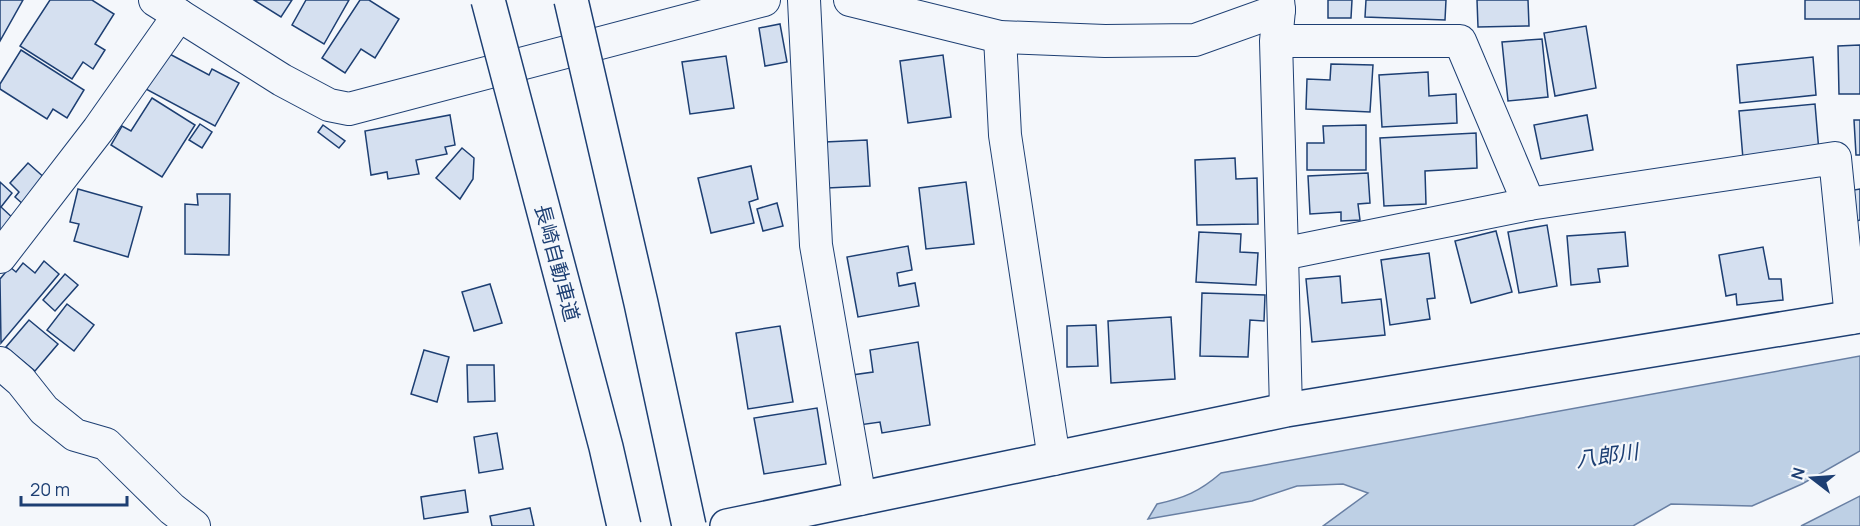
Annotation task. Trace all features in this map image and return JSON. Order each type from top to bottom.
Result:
[{"type":"main road","name":"長崎自動車道","points":[[488,0],[606,447],[624,526]]},
{"type":"main road","points":[[571,0],[688,526]]},
{"type":"main road","points":[[728,526],[1286,410],[1855,317]]},
{"type":"street","points":[[0,257],[98,130],[167,7],[282,80],[329,105],[349,109],[764,0]]},
{"type":"street","points":[[804,0],[816,245],[860,499]]},
{"type":"street","points":[[850,0],[1000,37],[1105,41],[1195,40],[1278,5],[1276,40],[1286,410]]},
{"type":"street","points":[[1000,37],[1005,135],[1054,459]]},
{"type":"street","points":[[1276,40],[1460,41],[1529,204]]},
{"type":"street","points":[[1281,254],[1529,204],[1835,158],[1855,317]]},
{"type":"street","points":[[0,363],[21,381],[44,410],[75,435],[106,444],[172,509],[194,526]]},
{"type":"water","name":"八郎川","points":[[1860,356],[1860,451],[1802,484],[1752,506],[1671,504],[1633,526],[1323,526],[1368,493],[1343,484],[1297,486],[1252,501],[1148,519],[1157,504],[1191,493],[1221,473]]},
{"type":"water","points":[[1860,496],[1860,526],[1801,526]]},
{"type":"building","points":[[0,0],[23,0],[0,41]]},
{"type":"building","points":[[50,0],[92,0],[114,14],[95,44],[105,50],[93,69],[83,62],[72,79],[20,46]]},
{"type":"building","points":[[254,0],[292,0],[281,17]]},
{"type":"building","points":[[306,0],[349,0],[324,44],[292,25]]},
{"type":"building","points":[[360,0],[369,0],[399,19],[375,58],[361,49],[345,73],[322,58]]},
{"type":"building","points":[[1328,0],[1352,0],[1351,18],[1328,18]]},
{"type":"building","points":[[1366,0],[1446,0],[1445,20],[1365,17]]},
{"type":"building","points":[[1477,0],[1528,0],[1529,26],[1478,27]]},
{"type":"building","points":[[1805,0],[1860,0],[1860,19],[1805,19]]},
{"type":"building","points":[[780,24],[787,62],[765,66],[759,28]]},
{"type":"building","points":[[1586,26],[1596,88],[1555,96],[1544,33]]},
{"type":"building","points":[[1542,39],[1548,97],[1508,101],[1502,42]]},
{"type":"building","points":[[1860,45],[1860,94],[1839,94],[1838,46]]},
{"type":"building","points":[[21,50],[84,90],[67,118],[53,109],[47,119],[0,89],[0,84]]},
{"type":"building","points":[[164,51],[209,75],[212,69],[239,83],[215,126],[144,88]]},
{"type":"building","points":[[943,55],[951,117],[908,123],[900,61]]},
{"type":"building","points":[[726,56],[734,108],[690,114],[682,62]]},
{"type":"building","points":[[1813,57],[1816,95],[1740,103],[1737,65]]},
{"type":"building","points":[[1331,64],[1373,65],[1370,112],[1306,109],[1307,79],[1330,80]]},
{"type":"building","points":[[1428,72],[1429,96],[1456,94],[1457,123],[1382,127],[1379,75]]},
{"type":"building","points":[[152,98],[195,125],[162,177],[111,145],[122,126],[131,131]]},
{"type":"building","points":[[1815,104],[1819,152],[1743,159],[1739,111]]},
{"type":"building","points":[[450,115],[455,145],[445,147],[447,154],[416,160],[419,174],[388,179],[387,172],[371,175],[365,131]]},
{"type":"building","points":[[1587,115],[1593,150],[1541,159],[1534,125]]},
{"type":"building","points":[[1854,120],[1860,120],[1860,155],[1856,155]]},
{"type":"building","points":[[200,124],[212,132],[202,148],[189,140]]},
{"type":"building","points":[[323,125],[345,141],[339,148],[318,132]]},
{"type":"building","points":[[1366,125],[1366,170],[1307,170],[1307,143],[1324,143],[1323,126]]},
{"type":"building","points":[[1476,133],[1477,168],[1425,171],[1426,204],[1384,206],[1380,138]]},
{"type":"building","points":[[867,140],[870,186],[827,188],[825,142]]},
{"type":"building","points":[[462,148],[474,158],[473,179],[460,199],[436,178]]},
{"type":"building","points":[[1235,158],[1236,179],[1257,178],[1258,224],[1197,225],[1195,160]]},
{"type":"building","points":[[28,163],[47,180],[24,205],[15,197],[19,192],[10,183]]},
{"type":"building","points":[[751,166],[758,199],[749,202],[754,223],[711,233],[698,178]]},
{"type":"building","points":[[1368,173],[1370,203],[1358,204],[1360,220],[1341,221],[1341,212],[1310,214],[1308,176]]},
{"type":"building","points":[[0,182],[12,193],[1,207],[15,220],[0,238]]},
{"type":"building","points":[[966,182],[974,244],[926,249],[919,188]]},
{"type":"building","points":[[78,189],[142,207],[128,257],[74,241],[79,224],[70,222]]},
{"type":"building","points":[[1860,189],[1860,220],[1857,221],[1854,190]]},
{"type":"building","points":[[197,194],[230,194],[229,255],[185,254],[185,204],[198,205]]},
{"type":"building","points":[[777,203],[783,226],[763,231],[757,209]]},
{"type":"building","points":[[1547,225],[1557,286],[1519,293],[1508,232]]},
{"type":"building","points":[[1496,231],[1512,292],[1471,303],[1455,241]]},
{"type":"building","points":[[1199,232],[1241,234],[1240,252],[1258,253],[1256,285],[1196,282]]},
{"type":"building","points":[[1625,232],[1628,266],[1598,269],[1600,282],[1571,285],[1567,236]]},
{"type":"building","points":[[908,246],[912,270],[897,273],[899,286],[915,283],[919,306],[858,317],[847,257]]},
{"type":"building","points":[[1763,247],[1769,279],[1781,279],[1783,300],[1737,305],[1736,294],[1726,296],[1719,255]]},
{"type":"building","points":[[1429,253],[1435,298],[1427,299],[1430,319],[1390,325],[1381,260]]},
{"type":"building","points":[[44,261],[59,274],[1,343],[0,279],[10,267],[16,272],[23,263],[35,273]]},
{"type":"building","points":[[65,274],[78,285],[55,311],[43,300]]},
{"type":"building","points":[[1340,276],[1342,303],[1381,299],[1385,335],[1312,342],[1306,279]]},
{"type":"building","points":[[490,284],[502,323],[474,331],[462,292]]},
{"type":"building","points":[[1202,293],[1265,295],[1264,321],[1250,320],[1248,357],[1200,356]]},
{"type":"building","points":[[67,304],[94,325],[74,351],[47,330]]},
{"type":"building","points":[[1171,317],[1175,379],[1111,383],[1108,321]]},
{"type":"building","points":[[29,320],[58,344],[35,371],[6,347]]},
{"type":"building","points":[[1096,325],[1098,366],[1067,367],[1067,326]]},
{"type":"building","points":[[780,326],[793,402],[748,409],[736,333]]},
{"type":"building","points":[[918,342],[930,425],[882,433],[880,422],[852,426],[845,376],[873,372],[870,350]]},
{"type":"building","points":[[424,350],[449,357],[437,402],[411,394]]},
{"type":"building","points":[[467,365],[494,365],[495,401],[468,402]]},
{"type":"building","points":[[817,408],[826,464],[764,474],[754,418]]},
{"type":"building","points":[[497,433],[503,469],[479,473],[474,437]]},
{"type":"building","points":[[465,490],[468,512],[424,519],[421,497]]},
{"type":"building","points":[[530,508],[534,526],[492,526],[490,516]]}]
